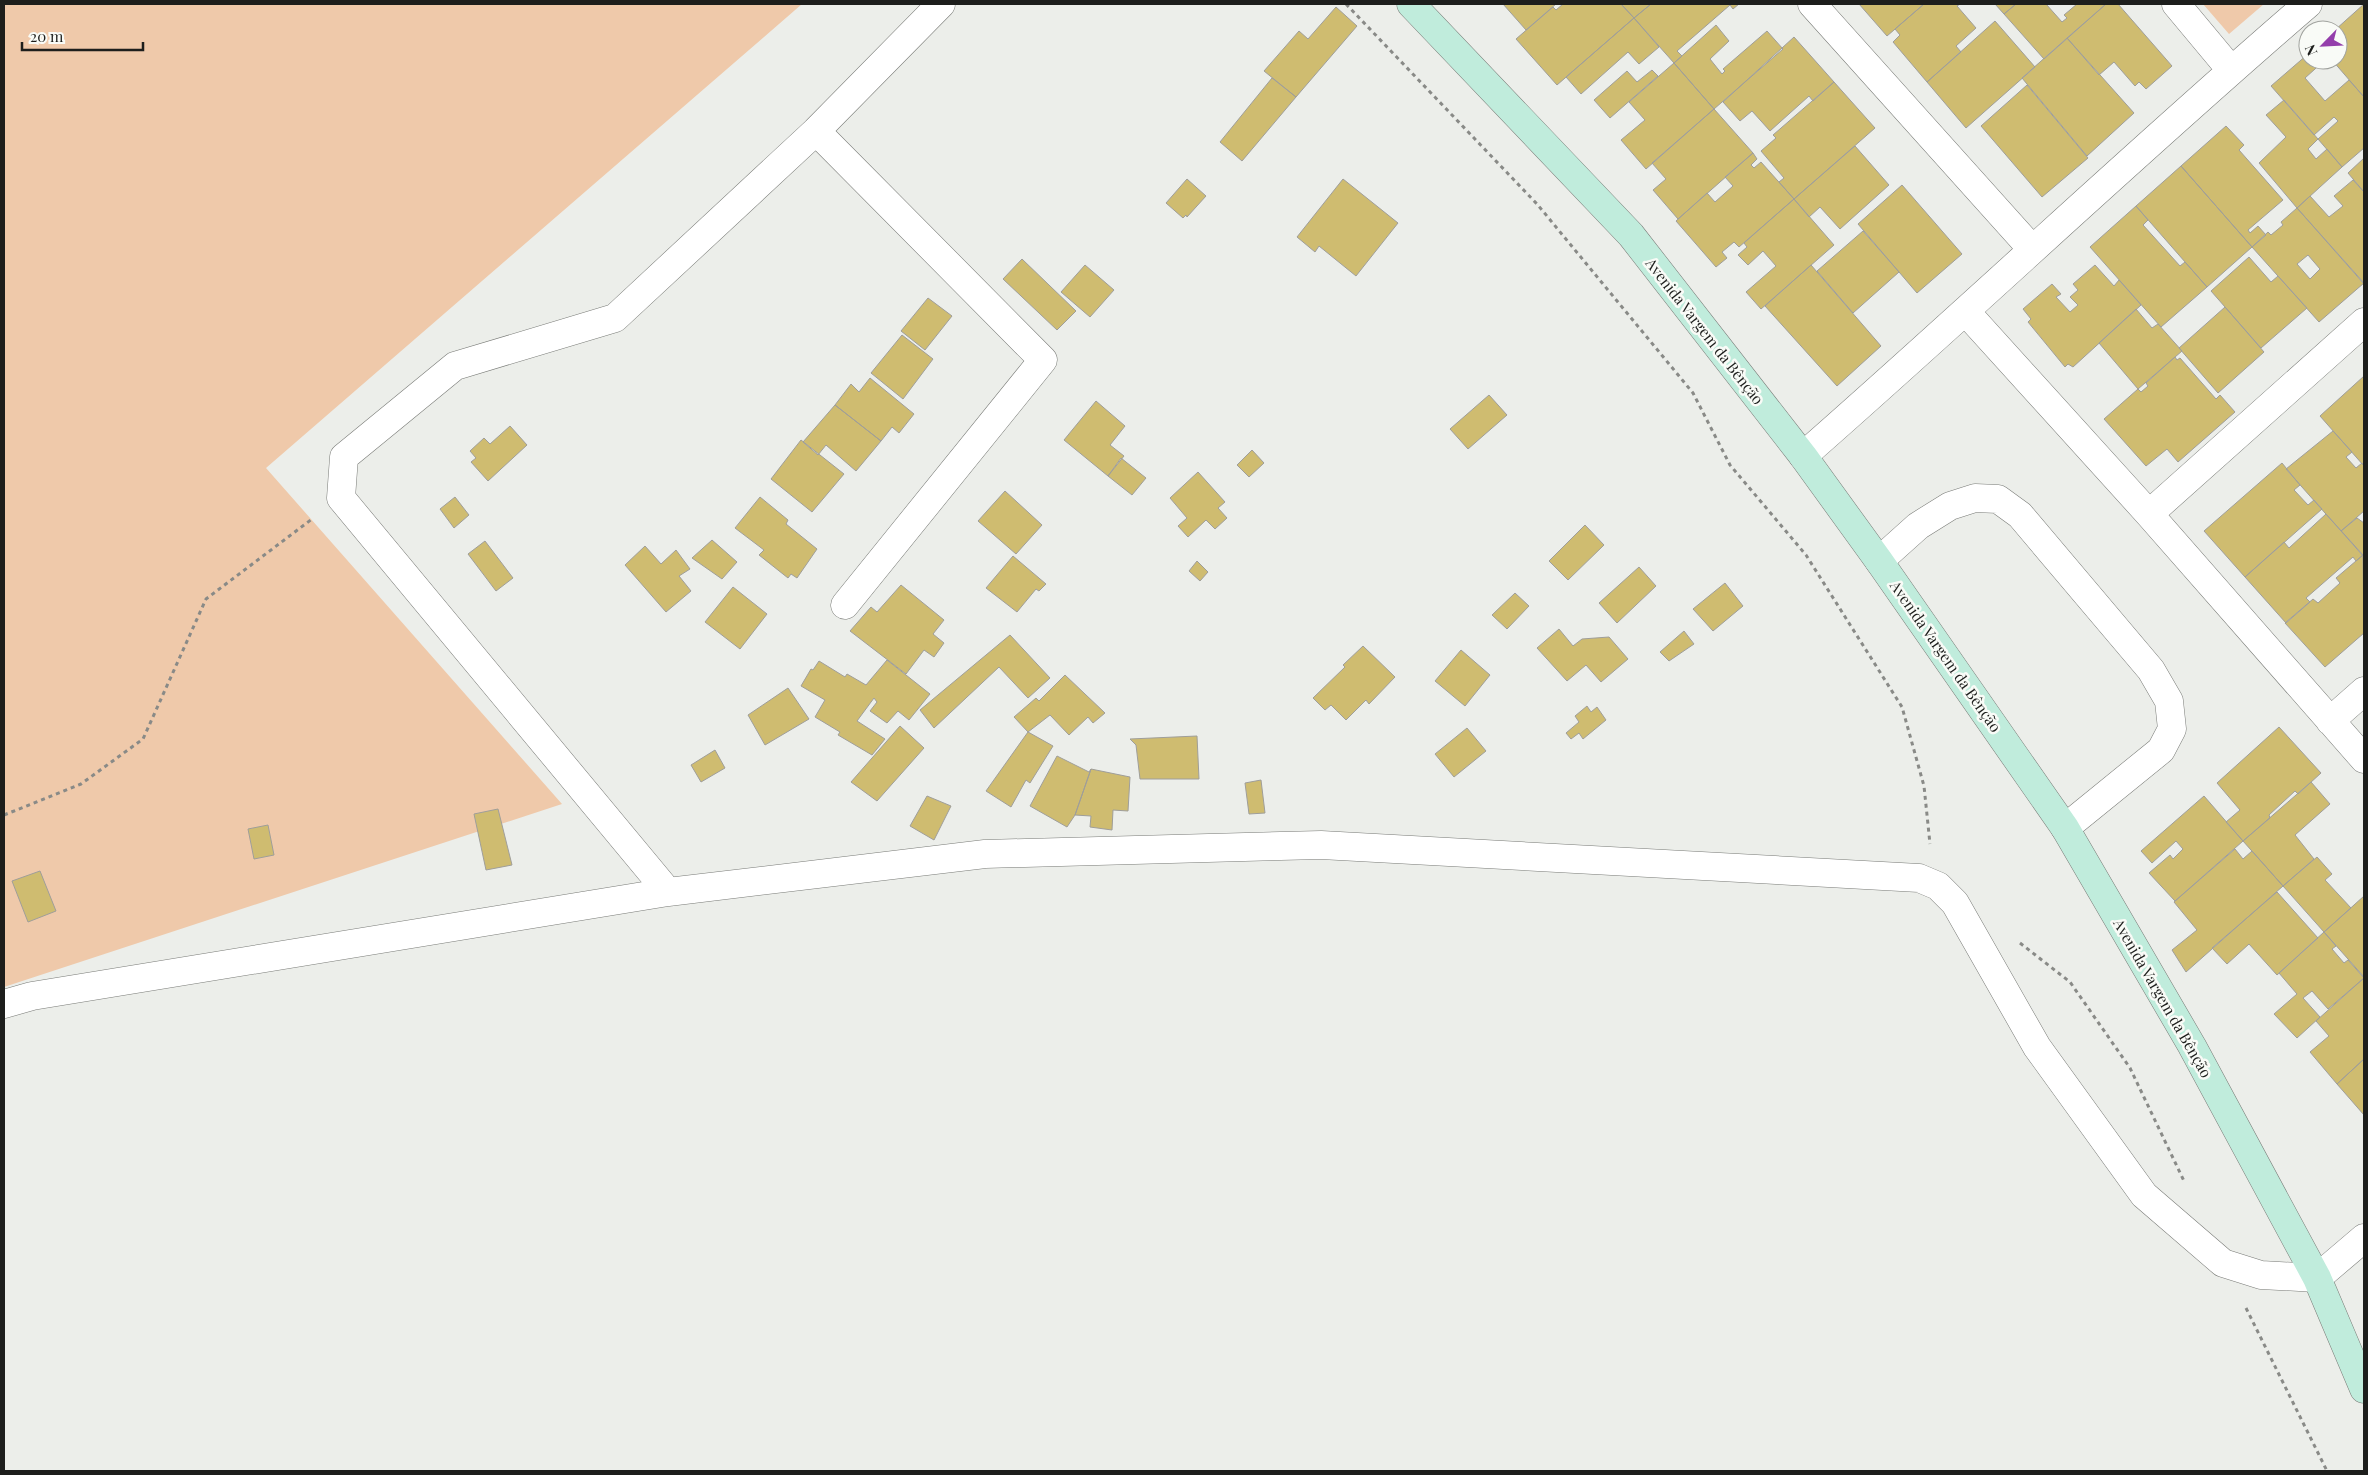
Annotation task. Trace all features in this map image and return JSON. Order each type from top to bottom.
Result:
[{"type":"street","points":[[668,892],[341,498],[344,457],[455,366],[615,318],[816,131],[941,4]]},
{"type":"street","name":"Avenida Vargem da Bênção","points":[[1411,4],[1631,236],[1804,456],[1879,560],[2064,828],[2192,1046],[2318,1278],[2364,1388]]},
{"type":"street","points":[[1812,4],[2032,249]]},
{"type":"street","points":[[2176,4],[2231,70]]},
{"type":"street","points":[[1804,456],[1966,312],[2032,249],[2231,70],[2308,4]]},
{"type":"street","points":[[816,131],[1043,360],[845,605]]},
{"type":"street","points":[[1966,312],[2149,514],[2364,759]]},
{"type":"street","points":[[2149,514],[2364,322]]},
{"type":"street","points":[[1879,560],[1918,526],[1950,506],[1975,498],[1998,498],[2020,515],[2151,670],[2170,701],[2172,729],[2161,750],[2064,828]]},
{"type":"street","points":[[2330,721],[2364,691]]},
{"type":"street","points":[[4,1004],[32,996],[668,892],[985,854],[1321,845],[1919,878],[1938,886],[1955,903],[2037,1047],[2144,1195],[2223,1263],[2261,1275],[2318,1278],[2364,1238]]},
{"type":"path","points":[[1346,4],[1537,204],[1693,393],[1730,465],[1806,555],[1902,706],[1924,786],[1930,847]]},
{"type":"path","points":[[4,815],[81,784],[143,740],[206,599],[341,498]]},
{"type":"path","points":[[2017,941],[2070,982],[2130,1068],[2185,1183]]},
{"type":"path","points":[[2223,1263],[2327,1471]]},
{"type":"shaded area","points":[[4,4],[802,4],[266,468],[562,804],[4,987]]},
{"type":"shaded area","points":[[2203,4],[2264,4],[2229,34]]},
{"type":"building","points":[[1503,4],[1556,4],[1526,30]]},
{"type":"building","points":[[1563,4],[1621,4],[1634,18],[1557,85],[1516,39],[1553,7],[1556,10]]},
{"type":"building","points":[[1621,4],[1651,4],[1634,18]]},
{"type":"building","points":[[1651,4],[1739,4],[1733,9],[1730,5],[1677,51],[1682,56],[1674,63],[1634,18]]},
{"type":"building","points":[[1859,4],[1924,4],[1887,36]]},
{"type":"building","points":[[1924,4],[1960,4],[1957,6],[1976,28],[1956,46],[1961,52],[1927,82],[1893,42],[1900,35],[1895,29]]},
{"type":"building","points":[[1995,4],[2016,4],[2004,14]]},
{"type":"building","points":[[2016,4],[2046,4],[2062,22],[2067,18],[2064,15],[2077,4],[2106,4],[2044,59],[2004,14]]},
{"type":"building","points":[[2106,4],[2118,4],[2172,66],[2146,89],[2139,82],[2135,86],[2114,62],[2099,75],[2067,38]]},
{"type":"building","points":[[2364,4],[2364,97],[2341,70],[2348,70],[2348,20],[2346,20]]},
{"type":"building","points":[[1336,7],[1357,26],[1296,97],[1264,71],[1299,31],[1308,39]]},
{"type":"building","points":[[1634,18],[1659,47],[1639,64],[1628,52],[1581,94],[1566,77]]},
{"type":"building","points":[[1995,21],[2035,67],[1966,128],[1927,82]]},
{"type":"building","points":[[1716,25],[1729,41],[1710,59],[1722,74],[1725,71],[1723,69],[1767,31],[1783,49],[1714,109],[1674,63]]},
{"type":"building","points":[[1794,37],[1834,82],[1813,101],[1809,96],[1770,131],[1752,111],[1740,121],[1723,102]]},
{"type":"building","points":[[2067,38],[2134,113],[2087,156],[2022,78]]},
{"type":"building","points":[[1674,63],[1714,109],[1646,169],[1621,140],[1645,120],[1629,102]]},
{"type":"building","points":[[2298,63],[2298,70],[2314,70],[2305,78],[2325,101],[2349,80],[2364,97],[2364,148],[2342,167],[2318,139],[2338,121],[2334,117],[2314,135],[2271,86]]},
{"type":"building","points":[[1652,70],[1658,76],[1610,118],[1594,100],[1627,71],[1637,82]]},
{"type":"building","points":[[1272,78],[1296,97],[1242,161],[1220,142]]},
{"type":"building","points":[[1834,82],[1875,128],[1794,199],[1779,182],[1784,178],[1761,151],[1776,138],[1773,135]]},
{"type":"building","points":[[2027,85],[2088,158],[2042,197],[1981,126]]},
{"type":"building","points":[[2284,100],[2318,139],[2308,149],[2316,159],[2327,149],[2342,167],[2297,208],[2259,163],[2286,137],[2266,115]]},
{"type":"building","points":[[1714,109],[1753,153],[1678,219],[1653,190],[1666,179],[1652,163]]},
{"type":"building","points":[[2226,126],[2244,145],[2239,150],[2283,200],[2248,230],[2250,233],[2258,226],[2266,235],[2252,247],[2181,166]]},
{"type":"building","points":[[1855,146],[1889,185],[1840,229],[1820,207],[1809,217],[1794,199]]},
{"type":"building","points":[[1753,153],[1757,159],[1751,165],[1754,168],[1761,162],[1794,199],[1739,247],[1734,242],[1722,252],[1727,258],[1716,267],[1676,221],[1707,193],[1715,202],[1733,186],[1725,177]]},
{"type":"building","points":[[2364,158],[2364,192],[2348,173]]},
{"type":"building","points":[[2181,166],[2252,247],[2207,287],[2136,206]]},
{"type":"building","points":[[1187,179],[1206,196],[1187,217],[1186,215],[1183,218],[1166,203]]},
{"type":"building","points":[[1343,179],[1398,223],[1356,276],[1319,246],[1315,252],[1297,237]]},
{"type":"building","points":[[2353,180],[2364,192],[2364,284],[2297,208],[2310,196],[2329,217],[2343,206],[2334,196]]},
{"type":"building","points":[[1902,185],[1962,254],[1917,293],[1858,224]]},
{"type":"building","points":[[1794,199],[1834,245],[1761,309],[1746,292],[1776,266],[1763,251],[1748,265],[1738,255],[1747,247],[1744,243]]},
{"type":"building","points":[[2136,206],[2148,220],[2143,225],[2180,266],[2185,262],[2207,287],[2161,327],[2090,247]]},
{"type":"building","points":[[2297,208],[2364,283],[2319,322],[2252,247],[2268,232],[2271,235],[2283,225],[2281,222]],"holes":[[[2308,255],[2320,269],[2310,279],[2297,264]]]},
{"type":"building","points":[[1863,231],[1899,272],[1853,313],[1817,271]]},
{"type":"building","points":[[2249,257],[2271,282],[2278,276],[2307,308],[2261,348],[2211,291]]},
{"type":"building","points":[[1022,259],[1076,311],[1057,330],[1003,279]]},
{"type":"building","points":[[1085,265],[1114,290],[1090,317],[1061,292]]},
{"type":"building","points":[[1811,265],[1881,346],[1837,386],[1765,306]]},
{"type":"building","points":[[2095,265],[2114,286],[2119,280],[2141,305],[2073,367],[2068,364],[2065,367],[2028,322],[2031,319],[2023,309],[2052,284],[2061,294],[2056,297],[2070,312],[2078,305],[2070,297],[2078,290],[2073,284]]},
{"type":"building","points":[[928,298],[952,316],[925,350],[901,331]]},
{"type":"building","points":[[2225,307],[2264,352],[2218,393],[2179,348]]},
{"type":"building","points":[[2136,309],[2152,328],[2158,324],[2182,351],[2138,389],[2099,343]]},
{"type":"building","points":[[902,335],[933,359],[903,399],[871,373]]},
{"type":"building","points":[[2175,357],[2177,360],[2180,358],[2216,399],[2220,395],[2235,412],[2178,462],[2167,449],[2146,466],[2104,419],[2138,389],[2141,392],[2148,386],[2146,383]]},
{"type":"building","points":[[2364,376],[2364,466],[2320,416]]},
{"type":"building","points":[[870,378],[914,414],[899,433],[892,427],[881,441],[835,405],[851,384],[859,392]]},
{"type":"building","points":[[1489,395],[1507,415],[1468,449],[1450,429]]},
{"type":"building","points":[[1096,401],[1125,426],[1110,445],[1124,456],[1108,476],[1064,440]]},
{"type":"building","points":[[835,405],[881,441],[856,471],[826,445],[818,455],[803,442]]},
{"type":"building","points":[[510,426],[527,445],[488,481],[471,462],[476,458],[470,451],[484,438],[490,444]]},
{"type":"building","points":[[2333,431],[2352,452],[2346,457],[2356,468],[2362,463],[2364,466],[2364,511],[2341,531],[2286,469]]},
{"type":"building","points":[[801,440],[844,474],[812,512],[771,479]]},
{"type":"building","points":[[1252,450],[1264,463],[1249,477],[1237,465]]},
{"type":"building","points":[[1121,458],[1146,478],[1132,495],[1108,476]]},
{"type":"building","points":[[2282,463],[2300,485],[2294,490],[2308,505],[2314,500],[2322,509],[2245,577],[2204,531]]},
{"type":"building","points":[[1198,472],[1225,502],[1218,508],[1227,518],[1215,529],[1206,520],[1188,537],[1178,526],[1187,518],[1170,498]]},
{"type":"building","points":[[1005,491],[1042,525],[1016,554],[978,521]]},
{"type":"building","points":[[455,497],[469,515],[454,528],[440,509]]},
{"type":"building","points":[[760,497],[788,520],[786,524],[817,549],[797,578],[791,574],[788,578],[759,555],[764,550],[735,528]]},
{"type":"building","points":[[2326,514],[2363,555],[2356,561],[2353,557],[2306,598],[2310,602],[2286,623],[2245,577],[2284,542],[2289,548]]},
{"type":"building","points":[[2357,518],[2364,523],[2364,557],[2341,531]]},
{"type":"building","points":[[1585,525],[1604,545],[1568,580],[1549,561]]},
{"type":"building","points":[[712,540],[737,562],[722,579],[692,558]]},
{"type":"building","points":[[485,541],[513,578],[496,591],[468,554]]},
{"type":"building","points":[[645,546],[661,564],[676,550],[690,569],[679,576],[691,591],[666,612],[625,565]]},
{"type":"building","points":[[2363,555],[2364,633],[2325,667],[2285,623],[2313,599],[2318,603],[2340,583],[2336,578]]},
{"type":"building","points":[[1013,556],[1046,584],[1039,591],[1036,589],[1017,612],[986,588]]},
{"type":"building","points":[[1197,561],[1208,572],[1200,581],[1189,571]]},
{"type":"building","points":[[1639,567],[1656,586],[1617,623],[1599,603]]},
{"type":"building","points":[[1725,583],[1743,606],[1713,631],[1693,609]]},
{"type":"building","points":[[901,585],[944,620],[933,634],[944,643],[934,657],[924,650],[906,674],[850,631],[871,607],[877,612]]},
{"type":"building","points":[[733,587],[767,614],[740,649],[705,622]]},
{"type":"building","points":[[1515,593],[1529,606],[1507,629],[1492,615]]},
{"type":"building","points":[[1559,629],[1573,646],[1582,639],[1609,637],[1628,659],[1601,682],[1586,665],[1567,681],[1537,648]]},
{"type":"building","points":[[1684,631],[1694,644],[1669,661],[1660,652]]},
{"type":"building","points":[[1010,635],[1050,678],[1028,698],[999,667],[934,728],[920,710]]},
{"type":"building","points":[[1363,646],[1395,677],[1369,704],[1366,700],[1346,720],[1331,705],[1325,710],[1313,698],[1345,667],[1343,665]]},
{"type":"building","points":[[1461,650],[1490,675],[1465,706],[1435,681]]},
{"type":"building","points":[[887,660],[930,694],[909,720],[898,711],[887,723],[870,711],[877,702],[874,698],[857,721],[885,739],[872,755],[838,735],[840,732],[815,717],[825,700],[801,686],[811,669],[813,670],[819,661],[845,677],[847,674],[866,685]]},
{"type":"building","points":[[1065,675],[1105,713],[1093,723],[1088,717],[1069,735],[1050,715],[1028,732],[1014,717],[1036,698],[1039,701]]},
{"type":"building","points":[[788,688],[809,719],[765,745],[748,715]]},
{"type":"building","points":[[1587,706],[1591,712],[1597,707],[1606,720],[1583,739],[1579,733],[1571,739],[1566,733],[1579,722],[1575,716]]},
{"type":"building","points":[[900,726],[924,748],[877,801],[851,782]]},
{"type":"building","points":[[2279,727],[2321,773],[2298,794],[2295,791],[2269,815],[2270,818],[2243,841],[2226,822],[2240,810],[2217,783]]},
{"type":"building","points":[[1467,728],[1486,751],[1454,777],[1435,754]]},
{"type":"building","points":[[1028,732],[1053,746],[1030,783],[1026,780],[1011,807],[986,791]]},
{"type":"building","points":[[1197,736],[1199,779],[1140,779],[1136,745],[1130,739]]},
{"type":"building","points":[[715,750],[725,768],[701,782],[691,765]]},
{"type":"building","points":[[1057,756],[1089,772],[1091,769],[1075,815],[1067,827],[1030,806]]},
{"type":"building","points":[[1091,769],[1130,777],[1128,811],[1113,810],[1112,830],[1090,827],[1091,816],[1075,815]]},
{"type":"building","points":[[1261,780],[1265,813],[1249,814],[1245,783]]},
{"type":"building","points":[[2311,782],[2330,804],[2295,835],[2314,859],[2283,886],[2243,841]]},
{"type":"building","points":[[927,796],[951,806],[934,840],[910,826]]},
{"type":"building","points":[[2204,796],[2243,841],[2175,901],[2149,873],[2170,855],[2173,859],[2183,849],[2176,841],[2152,863],[2141,851]]},
{"type":"building","points":[[498,809],[512,865],[486,870],[474,814]]},
{"type":"building","points":[[268,825],[274,855],[254,859],[248,829]]},
{"type":"building","points":[[2235,849],[2243,859],[2252,851],[2283,886],[2186,972],[2172,950],[2197,930],[2174,902]]},
{"type":"building","points":[[2317,857],[2332,874],[2325,880],[2351,908],[2324,932],[2283,886]]},
{"type":"building","points":[[40,871],[56,911],[28,922],[12,881]]},
{"type":"building","points":[[2277,892],[2318,938],[2277,975],[2249,944],[2227,964],[2212,948]]},
{"type":"building","points":[[2364,896],[2364,977],[2324,932]]},
{"type":"building","points":[[2324,932],[2336,946],[2332,949],[2344,963],[2348,960],[2364,978],[2328,1009],[2312,991],[2303,998],[2320,1017],[2297,1038],[2274,1014],[2297,994],[2279,973]]},
{"type":"building","points":[[2364,978],[2364,1059],[2337,1084],[2310,1052],[2329,1036],[2316,1021]]},
{"type":"building","points":[[2364,1059],[2364,1115],[2337,1084]]}]
